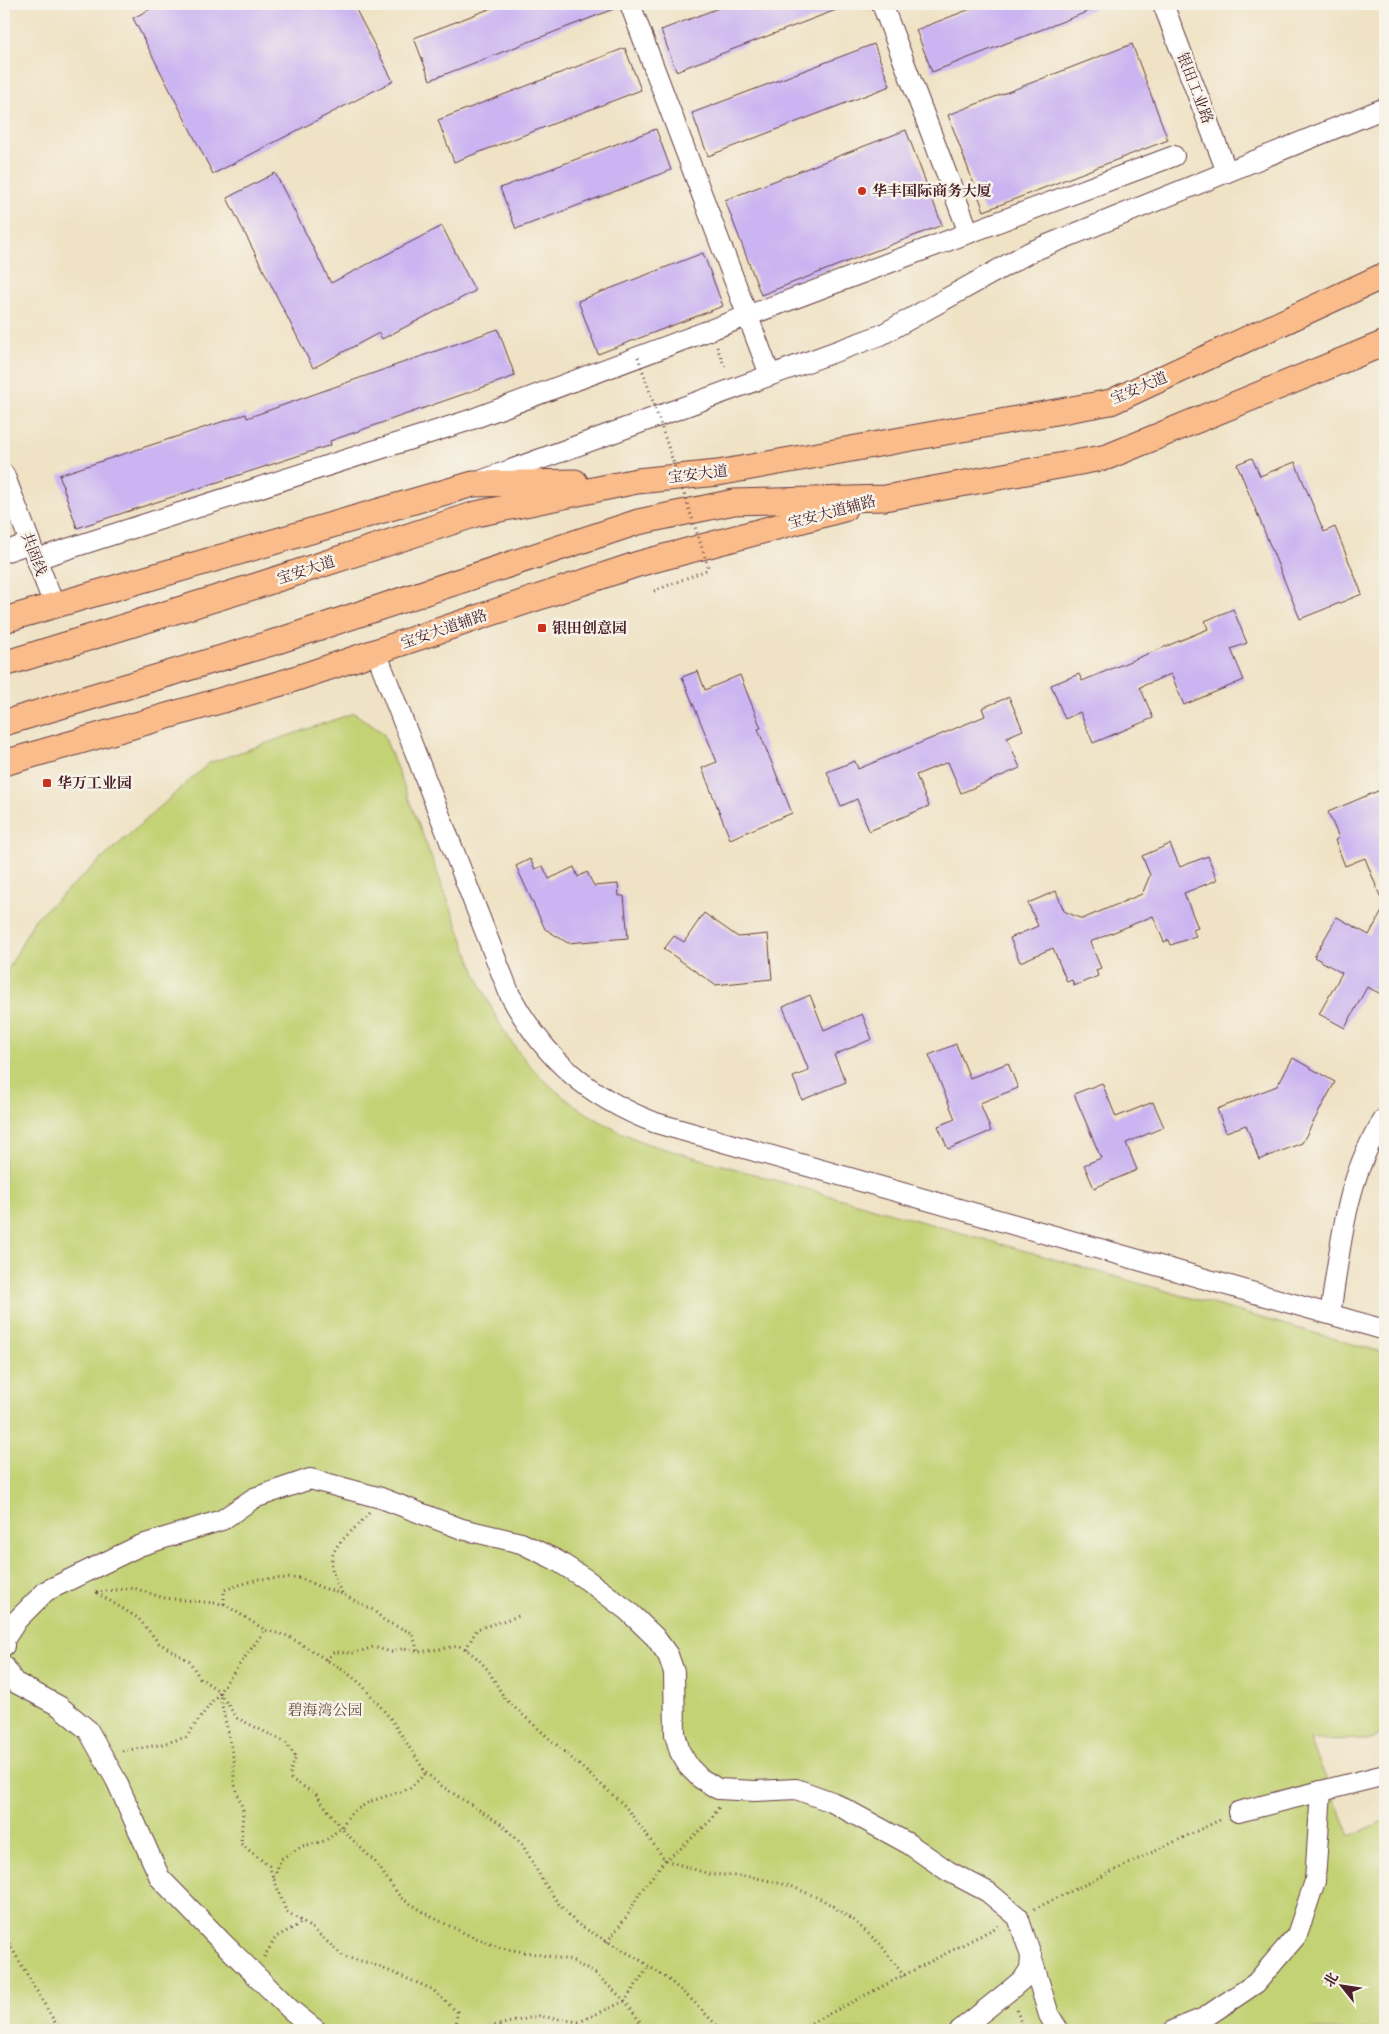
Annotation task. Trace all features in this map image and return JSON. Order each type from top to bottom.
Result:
[{"type":"main road","name":"宝安大道","points":[[4,664],[259,585],[476,514],[637,481],[718,473],[1111,402],[1385,276]]},
{"type":"main road","points":[[4,724],[278,641],[638,522],[734,502],[885,498],[1107,457],[1385,343]]},
{"type":"main road","points":[[4,620],[473,484],[637,481]]},
{"type":"main road","name":"宝安大道辅路","points":[[4,763],[285,682],[638,564],[885,498]]},
{"type":"street","points":[[630,4],[770,375]]},
{"type":"street","points":[[882,4],[969,233]]},
{"type":"street","name":"银田工业路","points":[[1163,4],[1227,172]]},
{"type":"street","points":[[473,484],[880,335],[1030,252],[1385,108]]},
{"type":"street","points":[[4,552],[33,551],[467,421],[1174,156]]},
{"type":"street","name":"共固线","points":[[4,475],[54,605]]},
{"type":"street","points":[[376,652],[510,995],[536,1038],[570,1074],[589,1089],[618,1107],[656,1123],[1385,1330]]},
{"type":"street","points":[[1330,1314],[1352,1186],[1368,1147],[1385,1118]]},
{"type":"street","points":[[4,1646],[4,1640],[17,1620],[46,1591],[139,1546],[222,1520],[254,1498],[310,1479],[381,1498],[462,1529],[521,1543],[556,1560],[579,1575],[628,1611],[655,1637],[668,1655],[674,1672],[676,1734],[680,1752],[689,1767],[700,1778],[718,1789],[755,1791],[796,1789],[832,1802],[909,1844],[948,1871],[988,1892],[1018,1917],[1049,2015],[1058,2030]]},
{"type":"street","points":[[4,1666],[14,1682],[59,1706],[88,1730],[116,1780],[160,1878],[268,1987],[316,2030]]},
{"type":"street","points":[[1238,1812],[1385,1775]]},
{"type":"street","points":[[1174,2030],[1204,2018],[1256,1983],[1296,1935],[1315,1881],[1322,1791]]},
{"type":"street","points":[[960,2030],[1024,1978],[1030,1968],[1031,1956]]},
{"type":"path","points":[[712,330],[726,370]]},
{"type":"path","points":[[638,358],[709,569],[654,591]]},
{"type":"path","points":[[342,1594],[336,1583],[332,1567],[332,1554],[341,1539],[367,1516],[381,1498]]},
{"type":"path","points":[[224,1604],[224,1590],[258,1579],[300,1578],[342,1594],[373,1610],[385,1621],[412,1633],[419,1652]]},
{"type":"path","points":[[69,1580],[96,1592],[138,1618],[158,1643],[189,1661],[200,1678],[219,1691],[237,1718],[285,1742],[296,1757],[290,1772],[291,1779],[316,1794],[341,1828],[376,1862],[401,1898],[466,1934],[501,1948],[570,1960],[596,1974],[625,2001],[646,2030]]},
{"type":"path","points":[[96,1592],[134,1588],[164,1598],[224,1604],[265,1630],[288,1636],[346,1672],[367,1691],[391,1719],[426,1773],[440,1785],[500,1823],[522,1844],[543,1881],[564,1910],[577,1924],[649,1966],[693,2001],[721,2030]]},
{"type":"path","points":[[466,1650],[477,1629],[522,1615]]},
{"type":"path","points":[[102,1754],[159,1745],[186,1737],[265,1630]]},
{"type":"path","points":[[326,1660],[334,1652],[354,1653],[373,1647],[392,1652],[404,1648],[419,1652],[459,1646],[478,1659],[488,1670],[505,1699],[625,1806],[665,1860],[709,1874],[753,1878],[791,1886],[823,1900],[852,1919],[880,1944],[904,1976]]},
{"type":"path","points":[[219,1691],[234,1760],[234,1782],[243,1810],[241,1844],[269,1866],[286,1911],[344,1956],[370,1963],[432,1989],[457,2012],[456,2030]]},
{"type":"path","points":[[274,1878],[281,1859],[302,1846],[325,1841],[341,1828],[350,1814],[369,1802],[410,1788],[426,1773]]},
{"type":"path","points":[[606,1942],[627,1916],[641,1891],[665,1860],[679,1850],[710,1821],[729,1789]]},
{"type":"path","points":[[1018,1917],[1238,1812]]},
{"type":"path","points":[[268,1987],[263,1955],[276,1937],[302,1922]]},
{"type":"path","points":[[798,2030],[997,1928]]},
{"type":"path","points":[[4,1935],[56,2024],[64,2030]]},
{"type":"path","points":[[476,2030],[539,2016],[579,2022],[625,2001],[649,1966]]},
{"type":"green space","name":"碧海湾公园","points":[[354,713],[383,733],[473,967],[503,1030],[536,1072],[576,1106],[599,1121],[648,1144],[1385,1353],[1385,1732],[1373,1739],[1310,1740],[1350,1836],[1385,1820],[1385,2030],[4,2030],[4,977],[35,919],[209,763]]},
{"type":"building","points":[[160,4],[353,4],[393,81],[213,174],[133,18]]},
{"type":"building","points":[[502,4],[618,4],[619,7],[430,80],[414,38]]},
{"type":"building","points":[[729,4],[849,5],[676,71],[661,30]]},
{"type":"building","points":[[983,4],[1105,5],[932,72],[916,30]]},
{"type":"building","points":[[874,44],[890,86],[708,156],[692,113]]},
{"type":"building","points":[[1132,44],[1168,140],[984,211],[948,115]]},
{"type":"building","points":[[625,48],[641,90],[454,162],[438,120]]},
{"type":"building","points":[[656,129],[671,170],[516,229],[500,188]]},
{"type":"building","points":[[906,130],[942,225],[761,295],[725,200]]},
{"type":"building","points":[[275,173],[331,283],[442,226],[475,291],[382,339],[379,333],[313,368],[227,198]]},
{"type":"building","points":[[703,253],[723,306],[598,354],[578,301]]},
{"type":"building","points":[[498,329],[515,376],[330,441],[331,445],[77,528],[59,475],[246,414],[247,418]]},
{"type":"building","points":[[1252,458],[1260,476],[1295,462],[1324,532],[1335,527],[1362,594],[1300,619],[1237,464]]},
{"type":"building","points":[[1233,609],[1247,643],[1231,649],[1244,680],[1184,705],[1171,674],[1140,687],[1153,718],[1093,743],[1080,712],[1065,719],[1051,685],[1079,674],[1082,681],[1208,629],[1205,621]]},
{"type":"building","points":[[698,671],[705,690],[740,675],[761,728],[758,729],[792,813],[730,839],[702,768],[717,762],[682,677]]},
{"type":"building","points":[[1009,697],[1023,730],[1007,737],[1020,768],[961,793],[948,762],[916,775],[929,806],[869,831],[857,799],[841,806],[827,772],[855,761],[858,769],[985,716],[982,708]]},
{"type":"building","points":[[1385,788],[1384,906],[1365,858],[1345,866],[1335,840],[1339,838],[1328,812]]},
{"type":"building","points":[[1170,844],[1180,867],[1208,856],[1217,880],[1184,893],[1198,928],[1193,930],[1196,936],[1171,945],[1169,940],[1164,942],[1153,916],[1090,942],[1101,968],[1096,970],[1098,976],[1074,986],[1072,980],[1067,982],[1053,948],[1020,962],[1010,938],[1038,926],[1028,903],[1056,891],[1064,911],[1082,919],[1142,894],[1150,875],[1142,856]]},
{"type":"building","points":[[530,859],[535,869],[543,866],[549,879],[574,867],[578,877],[587,872],[594,886],[618,884],[619,896],[624,896],[628,938],[568,943],[545,929],[516,866]]},
{"type":"building","points":[[1385,906],[1385,996],[1367,987],[1345,1028],[1319,1014],[1342,973],[1314,957],[1337,917],[1369,935]]},
{"type":"building","points":[[704,913],[738,937],[768,934],[772,979],[715,985],[664,949],[674,936],[684,942]]},
{"type":"building","points":[[810,995],[824,1030],[862,1014],[872,1039],[834,1055],[846,1082],[802,1100],[793,1077],[809,1071],[783,1007]]},
{"type":"building","points":[[956,1044],[970,1078],[1008,1063],[1018,1088],[980,1103],[991,1131],[948,1149],[938,1126],[955,1119],[929,1055]]},
{"type":"building","points":[[1293,1058],[1335,1082],[1302,1143],[1259,1160],[1246,1125],[1226,1132],[1217,1109],[1277,1086]]},
{"type":"building","points":[[1102,1083],[1116,1117],[1153,1102],[1164,1127],[1126,1143],[1137,1170],[1094,1188],[1084,1165],[1101,1158],[1074,1094]]},
{"type":"place","name":"华丰国际商务大厦","points":[[862,191]]},
{"type":"place","name":"银田创意园","points":[[542,628]]},
{"type":"place","name":"华万工业园","points":[[47,783]]}]
